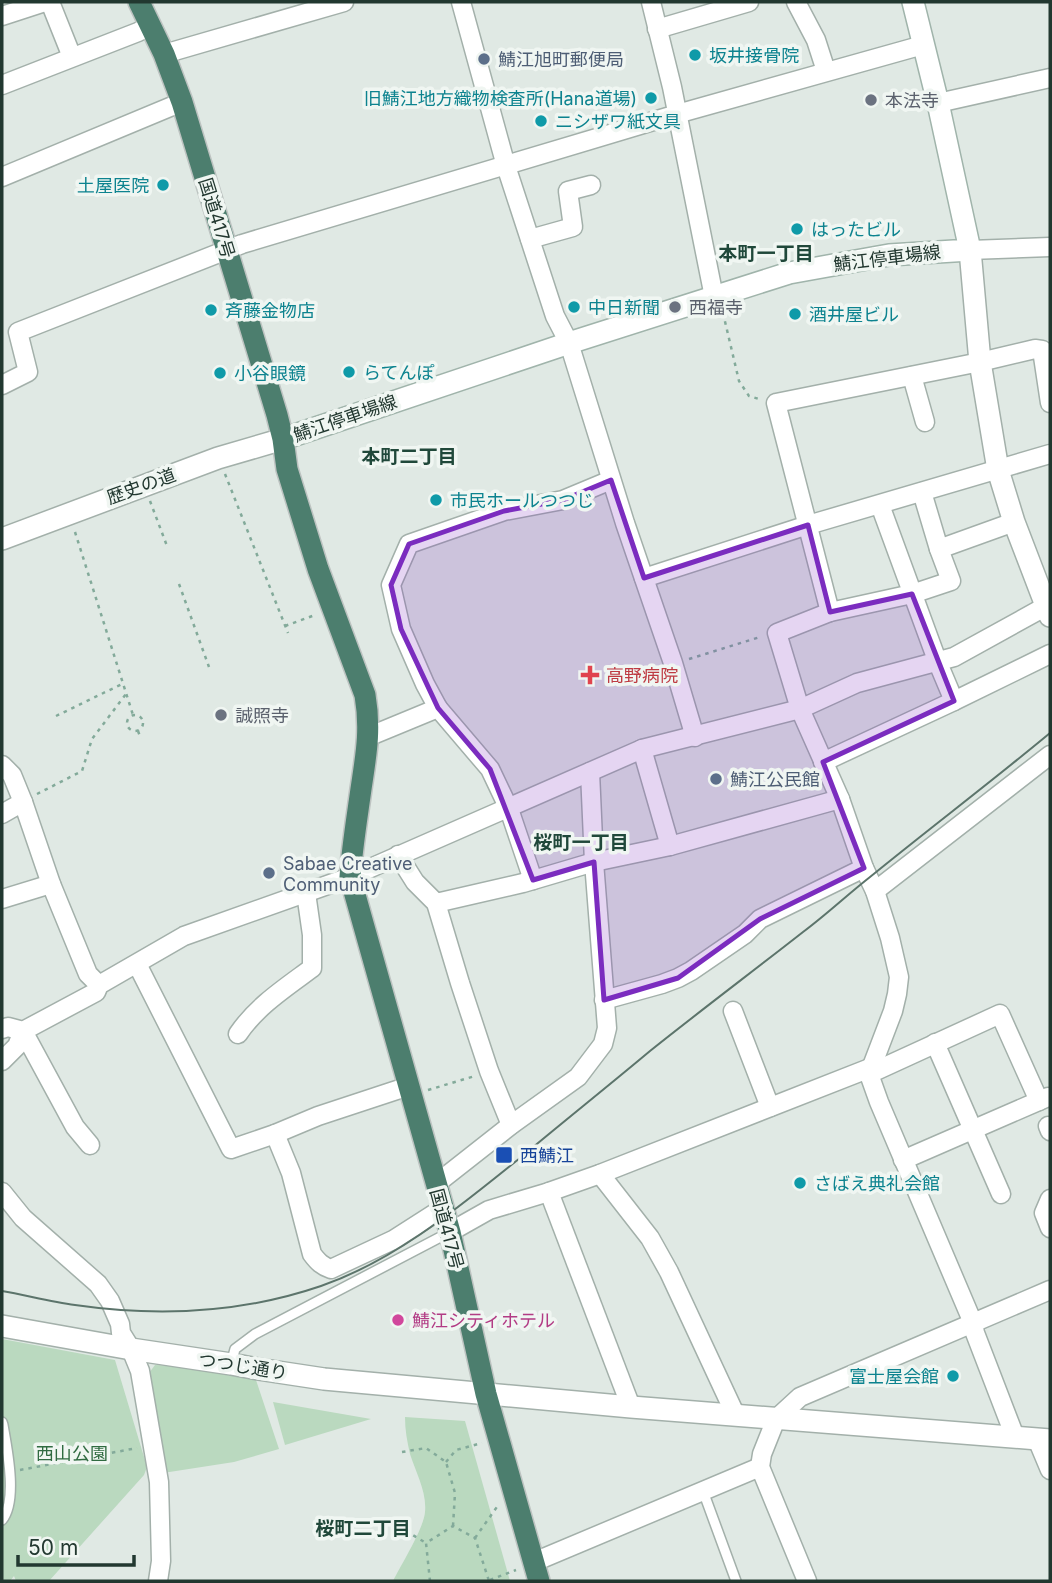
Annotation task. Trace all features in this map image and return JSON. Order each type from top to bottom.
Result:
[{"type":"highway","name":"国道417号","points":[[139,2],[164,54],[182,102],[323,565],[371,692],[375,733],[357,849],[350,877]]},
{"type":"highway","name":"国道417号","points":[[283,439],[287,469],[318,569],[365,695],[368,712],[369,735],[350,877],[450,1232],[486,1394],[530,1571]]},
{"type":"street","points":[[2,16],[48,2],[72,57]]},
{"type":"street","points":[[164,54],[344,2]]},
{"type":"street","points":[[461,2],[506,166],[555,316],[569,343],[695,737]]},
{"type":"street","points":[[651,2],[672,87],[716,296]]},
{"type":"street","points":[[657,29],[749,2]]},
{"type":"street","points":[[796,2],[816,40],[826,71]]},
{"type":"street","points":[[2,1061],[17,1046],[23,1031],[96,992],[99,985],[184,936],[350,877],[642,749],[800,709],[857,683],[938,663],[1049,609],[1014,522],[998,470],[980,362],[970,250],[913,2]]},
{"type":"street","points":[[2,85],[150,25]]},
{"type":"street","points":[[2,385],[28,372],[18,332],[242,244],[677,114],[923,44]]},
{"type":"street","points":[[938,103],[1050,82]]},
{"type":"street","points":[[2,177],[182,102]]},
{"type":"street","points":[[530,239],[573,227],[568,191],[591,185]]},
{"type":"street","points":[[970,250],[1050,247]]},
{"type":"street","name":"鯖江停車場線","points":[[283,439],[789,273],[889,255],[970,250]]},
{"type":"street","points":[[830,612],[776,403],[1035,349],[1042,350],[1050,404]]},
{"type":"street","points":[[912,376],[925,422]]},
{"type":"street","name":"歴史の道","points":[[2,539],[218,457],[283,439]]},
{"type":"street","points":[[644,578],[808,525],[1050,454]]},
{"type":"street","points":[[533,880],[509,809],[490,769],[438,708],[425,684],[401,629],[391,585],[409,544],[503,510],[563,500],[611,480]]},
{"type":"street","points":[[922,492],[951,581],[912,594],[830,612],[777,632],[800,709],[875,891],[899,977],[893,1011],[869,1071],[879,1102],[973,1323],[1016,1437]]},
{"type":"street","points":[[880,505],[954,701]]},
{"type":"street","points":[[939,549],[1014,522]]},
{"type":"street","points":[[823,762],[1050,653]]},
{"type":"street","points":[[375,733],[438,708]]},
{"type":"street","points":[[642,749],[670,846]]},
{"type":"street","points":[[875,891],[1050,755]]},
{"type":"street","points":[[2,765],[12,775],[51,884],[88,974],[99,985]]},
{"type":"street","points":[[436,1184],[578,1077],[603,1044],[607,1028],[590,772]]},
{"type":"street","points":[[436,903],[533,880],[594,862],[670,846],[839,799]]},
{"type":"street","points":[[2,814],[23,802]]},
{"type":"street","points":[[398,855],[415,882],[436,903],[489,1070],[511,1125]]},
{"type":"street","points":[[604,1000],[678,978],[745,934],[760,919],[864,868]]},
{"type":"street","points":[[2,899],[51,884]]},
{"type":"street","points":[[239,1034],[247,1021],[266,1002],[312,968],[312,935],[306,893]]},
{"type":"street","points":[[137,964],[232,1149],[329,1112],[410,1090]]},
{"type":"street","points":[[733,1011],[770,1107]]},
{"type":"street","points":[[450,1232],[489,1210],[600,1174],[869,1071],[1000,1014],[1045,1098],[903,1160]]},
{"type":"street","points":[[2,1029],[8,1027],[23,1031],[75,1127],[90,1145]]},
{"type":"street","points":[[935,1043],[1001,1194]]},
{"type":"street","points":[[275,1133],[291,1173],[312,1254],[324,1267],[331,1269],[393,1240],[443,1208]]},
{"type":"street","points":[[600,1174],[650,1238],[675,1284],[736,1416]]},
{"type":"street","points":[[2,1192],[23,1218],[98,1284],[110,1301],[121,1333],[140,1371],[159,1482],[161,1561],[158,1581]]},
{"type":"street","points":[[549,1192],[631,1407]]},
{"type":"street","points":[[1050,1199],[1044,1213],[1050,1228]]},
{"type":"street","points":[[807,1581],[760,1467],[762,1454],[776,1419],[800,1397],[1050,1290]]},
{"type":"street","name":"つつじ通り","points":[[2,1326],[324,1379],[736,1416],[1044,1439]]},
{"type":"street","points":[[1044,1439],[1050,1470]]},
{"type":"street","points":[[530,1571],[760,1467]]},
{"type":"lane","points":[[231,1363],[235,1349],[255,1334],[450,1232]]},
{"type":"lane","points":[[2,1422],[10,1471],[6,1514],[2,1520]]},
{"type":"lane","points":[[703,1491],[736,1581]]},
{"type":"path","points":[[716,296],[739,381],[749,396],[776,403]]},
{"type":"path","points":[[218,457],[288,633]]},
{"type":"path","points":[[144,485],[167,546]]},
{"type":"path","points":[[69,513],[133,715]]},
{"type":"path","points":[[179,584],[209,667]]},
{"type":"path","points":[[285,626],[316,614]]},
{"type":"path","points":[[673,663],[777,632]]},
{"type":"path","points":[[56,716],[122,684]]},
{"type":"path","points":[[23,802],[82,771],[92,739],[126,694]]},
{"type":"path","points":[[133,715],[141,718],[143,722],[138,731]]},
{"type":"path","points":[[133,715],[128,719],[128,727],[138,731]]},
{"type":"path","points":[[138,731],[141,739]]},
{"type":"path","points":[[410,1090],[456,1082],[489,1070]]},
{"type":"path","points":[[446,1462],[456,1450],[482,1443]]},
{"type":"path","points":[[10,1471],[141,1447]]},
{"type":"path","points":[[402,1451],[426,1448],[446,1462],[455,1493],[453,1525]]},
{"type":"path","points":[[475,1538],[499,1504]]},
{"type":"path","points":[[453,1525],[475,1538],[490,1581],[530,1571]]},
{"type":"path","points":[[426,1543],[453,1525]]},
{"type":"path","points":[[406,1531],[426,1543]]},
{"type":"path","points":[[426,1543],[430,1581]]},
{"type":"highlighted area","points":[[611,480],[644,578],[808,525],[830,612],[912,594],[954,701],[823,762],[864,868],[760,919],[678,978],[604,1000],[594,862],[533,880],[490,769],[438,708],[401,629],[391,585],[409,544],[504,511],[563,500]]},
{"type":"green space","name":"西山公園","points":[[2,1339],[115,1360],[147,1467],[144,1475],[49,1581],[16,1581],[14,1576],[10,1581],[2,1581]]},
{"type":"green space","points":[[155,1365],[178,1366],[256,1380],[279,1449],[234,1462],[163,1473],[149,1373]]},
{"type":"green space","points":[[273,1402],[371,1419],[285,1445]]},
{"type":"green space","points":[[405,1417],[465,1421],[510,1581],[393,1581],[417,1537],[425,1512],[423,1490],[409,1449]]},
{"type":"tram line","points":[[2,1291],[106,1309],[200,1310],[291,1295],[321,1286],[375,1262],[426,1231],[474,1195],[650,1051],[812,925],[1050,733]]},
{"type":"place","name":"坂井接骨院","points":[[695,55]]},
{"type":"place","name":"鯖江旭町郵便局","points":[[484,59]]},
{"type":"place","name":"旧鯖江地方織物検査所(Hana道場)","points":[[651,98]]},
{"type":"place","name":"本法寺","points":[[871,100]]},
{"type":"place","name":"ニシザワ紙文具","points":[[541,121]]},
{"type":"place","name":"土屋医院","points":[[163,185]]},
{"type":"place","name":"はったビル","points":[[797,229]]},
{"type":"place","name":"中日新聞","points":[[574,307]]},
{"type":"place","name":"西福寺","points":[[675,307]]},
{"type":"place","name":"斉藤金物店","points":[[211,310]]},
{"type":"place","name":"酒井屋ビル","points":[[795,314]]},
{"type":"place","name":"らてんぽ","points":[[349,372]]},
{"type":"place","name":"小谷眼鏡","points":[[220,373]]},
{"type":"place","name":"市民ホールつつじ","points":[[436,500]]},
{"type":"place","name":"高野病院","points":[[590,675]]},
{"type":"place","name":"誠照寺","points":[[221,715]]},
{"type":"place","name":"鯖江公民館","points":[[716,779]]},
{"type":"place","name":"Sabae Creative Community","points":[[269,873]]},
{"type":"place","name":"西鯖江","points":[[504,1155]]},
{"type":"place","name":"さばえ典礼会館","points":[[800,1183]]},
{"type":"place","name":"鯖江シティホテル","points":[[398,1320]]},
{"type":"place","name":"富士屋会館","points":[[953,1376]]},
{"type":"district","name":"本町一丁目","points":[[766,253]]},
{"type":"district","name":"本町二丁目","points":[[409,456]]},
{"type":"district","name":"桜町一丁目","points":[[581,842]]},
{"type":"district","name":"桜町二丁目","points":[[363,1528]]}]
